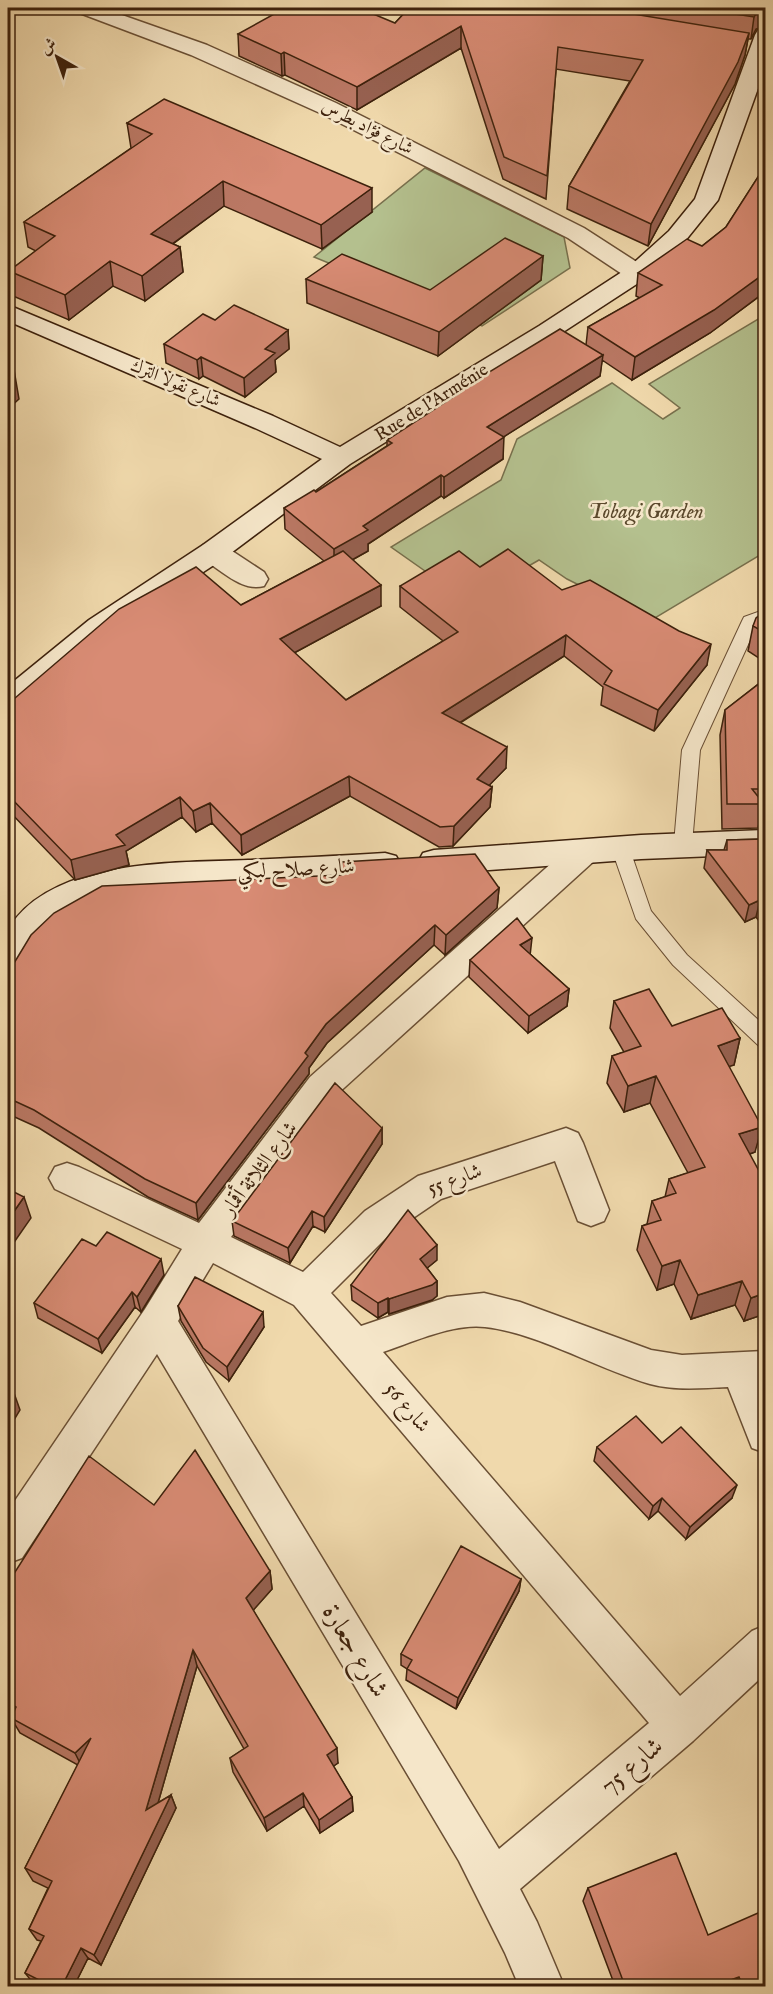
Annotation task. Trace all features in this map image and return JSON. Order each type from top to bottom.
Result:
[{"type":"street","name":"شارع فؤاد بطرس","points":[[84,8],[199,50],[328,108],[576,232],[637,273]]},
{"type":"street","name":"Rue de l'Arménie","points":[[8,700],[99,627],[213,552],[341,458],[548,331],[637,273],[677,236],[706,200],[754,43]]},
{"type":"street","name":"شارع نقولا الترك","points":[[8,312],[264,422],[341,458]]},
{"type":"street","points":[[213,552],[254,579]]},
{"type":"street","name":"شارع صلاح لبكي","points":[[8,956],[18,939],[55,904],[79,892],[130,879],[583,853],[683,844],[765,842]]},
{"type":"street","name":"شارع الثلاثة أقمار","points":[[8,1544],[158,1321],[206,1242],[322,1087],[583,853]]},
{"type":"street","name":"شارع 55","points":[[307,1293],[378,1222],[430,1187],[566,1143],[591,1210]]},
{"type":"street","name":"شارع 56","points":[[68,1178],[206,1242],[307,1293],[354,1345],[678,1726]]},
{"type":"street","points":[[354,1345],[447,1314],[484,1310],[520,1319],[651,1367],[682,1372],[753,1369],[765,1435]]},
{"type":"street","name":"شارع جعارة","points":[[158,1321],[494,1882],[541,1986]]},
{"type":"street","name":"شارع 75","points":[[494,1882],[678,1726],[765,1645]]},
{"type":"lane","points":[[683,844],[691,750],[750,621],[765,615]]},
{"type":"lane","points":[[621,850],[643,914],[680,960],[765,1040]]},
{"type":"green space","points":[[425,168],[564,237],[570,268],[482,326],[314,257]]},
{"type":"green space","name":"Tobagi Garden","points":[[765,315],[765,552],[650,621],[567,579],[539,560],[520,571],[435,578],[391,547],[501,480],[517,439],[612,383],[663,419],[680,408],[649,384]]},
{"type":"building","points":[[285,8],[359,8],[395,23],[409,8],[597,8],[749,33],[738,62],[651,224],[569,186],[643,60],[558,47],[547,176],[504,157],[461,26],[357,87],[284,52],[281,54],[238,34]]},
{"type":"building","points":[[696,8],[759,8],[754,17]]},
{"type":"building","points":[[164,99],[372,188],[321,225],[223,181],[151,234],[180,247],[142,276],[110,261],[65,295],[9,271],[55,236],[24,222],[152,134],[127,123]]},
{"type":"building","points":[[765,166],[765,273],[714,310],[635,357],[588,327],[662,285],[638,273],[687,239],[702,246],[726,227]]},
{"type":"building","points":[[505,238],[543,256],[439,332],[306,279],[342,254],[430,290]]},
{"type":"building","points":[[234,305],[288,330],[265,349],[275,353],[244,378],[201,357],[197,360],[164,344],[203,314],[215,320]]},
{"type":"building","points":[[560,329],[603,355],[487,427],[504,437],[363,526],[368,530],[334,549],[284,508],[314,490],[316,492],[392,443],[387,440],[461,392],[458,391]]},
{"type":"building","points":[[508,549],[562,590],[590,580],[679,631],[711,644],[658,710],[604,684],[612,671],[566,635],[442,713],[507,747],[477,779],[492,787],[454,826],[440,827],[349,776],[241,835],[210,803],[193,811],[180,797],[116,835],[125,845],[71,860],[8,795],[8,704],[119,609],[196,567],[241,605],[343,551],[381,585],[280,639],[346,700],[458,632],[400,586],[459,551],[480,567]]},
{"type":"building","points":[[765,611],[765,633],[753,626],[756,618]]},
{"type":"building","points":[[765,679],[765,789],[752,789],[764,804],[727,804],[725,710]]},
{"type":"building","points":[[765,839],[765,907],[760,900],[749,905],[707,850],[727,850],[727,840]]},
{"type":"building","points":[[475,854],[499,888],[446,935],[435,925],[326,1024],[305,1053],[308,1056],[196,1203],[145,1179],[34,1110],[8,1098],[8,973],[31,935],[54,913],[102,886],[341,875],[342,862]]},
{"type":"building","points":[[517,918],[532,938],[520,945],[569,989],[529,1016],[470,960]]},
{"type":"building","points":[[649,989],[672,1026],[722,1008],[740,1038],[718,1046],[762,1127],[739,1134],[765,1182],[765,1293],[751,1298],[742,1281],[698,1295],[680,1260],[662,1266],[642,1226],[661,1220],[652,1201],[676,1193],[669,1179],[705,1167],[656,1076],[628,1086],[612,1056],[641,1046],[614,1001]]},
{"type":"building","points":[[335,1083],[382,1128],[324,1217],[312,1211],[288,1248],[232,1221]]},
{"type":"building","points":[[8,1189],[24,1197],[8,1220]]},
{"type":"building","points":[[408,1210],[437,1245],[420,1259],[437,1281],[432,1285],[378,1303],[351,1285]]},
{"type":"building","points":[[107,1232],[161,1259],[137,1297],[132,1292],[98,1339],[34,1303],[82,1239],[96,1246]]},
{"type":"building","points":[[195,1277],[263,1312],[227,1367],[203,1348],[178,1306]]},
{"type":"building","points":[[8,1390],[14,1393],[8,1402]]},
{"type":"building","points":[[636,1416],[662,1443],[681,1427],[737,1485],[690,1527],[662,1498],[653,1506],[597,1447]]},
{"type":"building","points":[[195,1450],[270,1571],[246,1598],[337,1748],[327,1755],[352,1797],[319,1820],[303,1793],[264,1818],[230,1758],[248,1746],[193,1650],[146,1810],[171,1795],[94,1955],[81,1948],[62,1986],[51,1986],[25,1973],[44,1936],[29,1929],[52,1881],[25,1868],[91,1738],[75,1753],[11,1718],[16,1707],[8,1702],[8,1583],[89,1456],[154,1505]]},
{"type":"building","points":[[461,1546],[521,1579],[458,1698],[407,1669],[412,1660],[401,1654]]},
{"type":"building","points":[[676,1853],[708,1935],[765,1910],[765,1986],[743,1986],[739,1977],[714,1986],[625,1986],[588,1888]]}]
